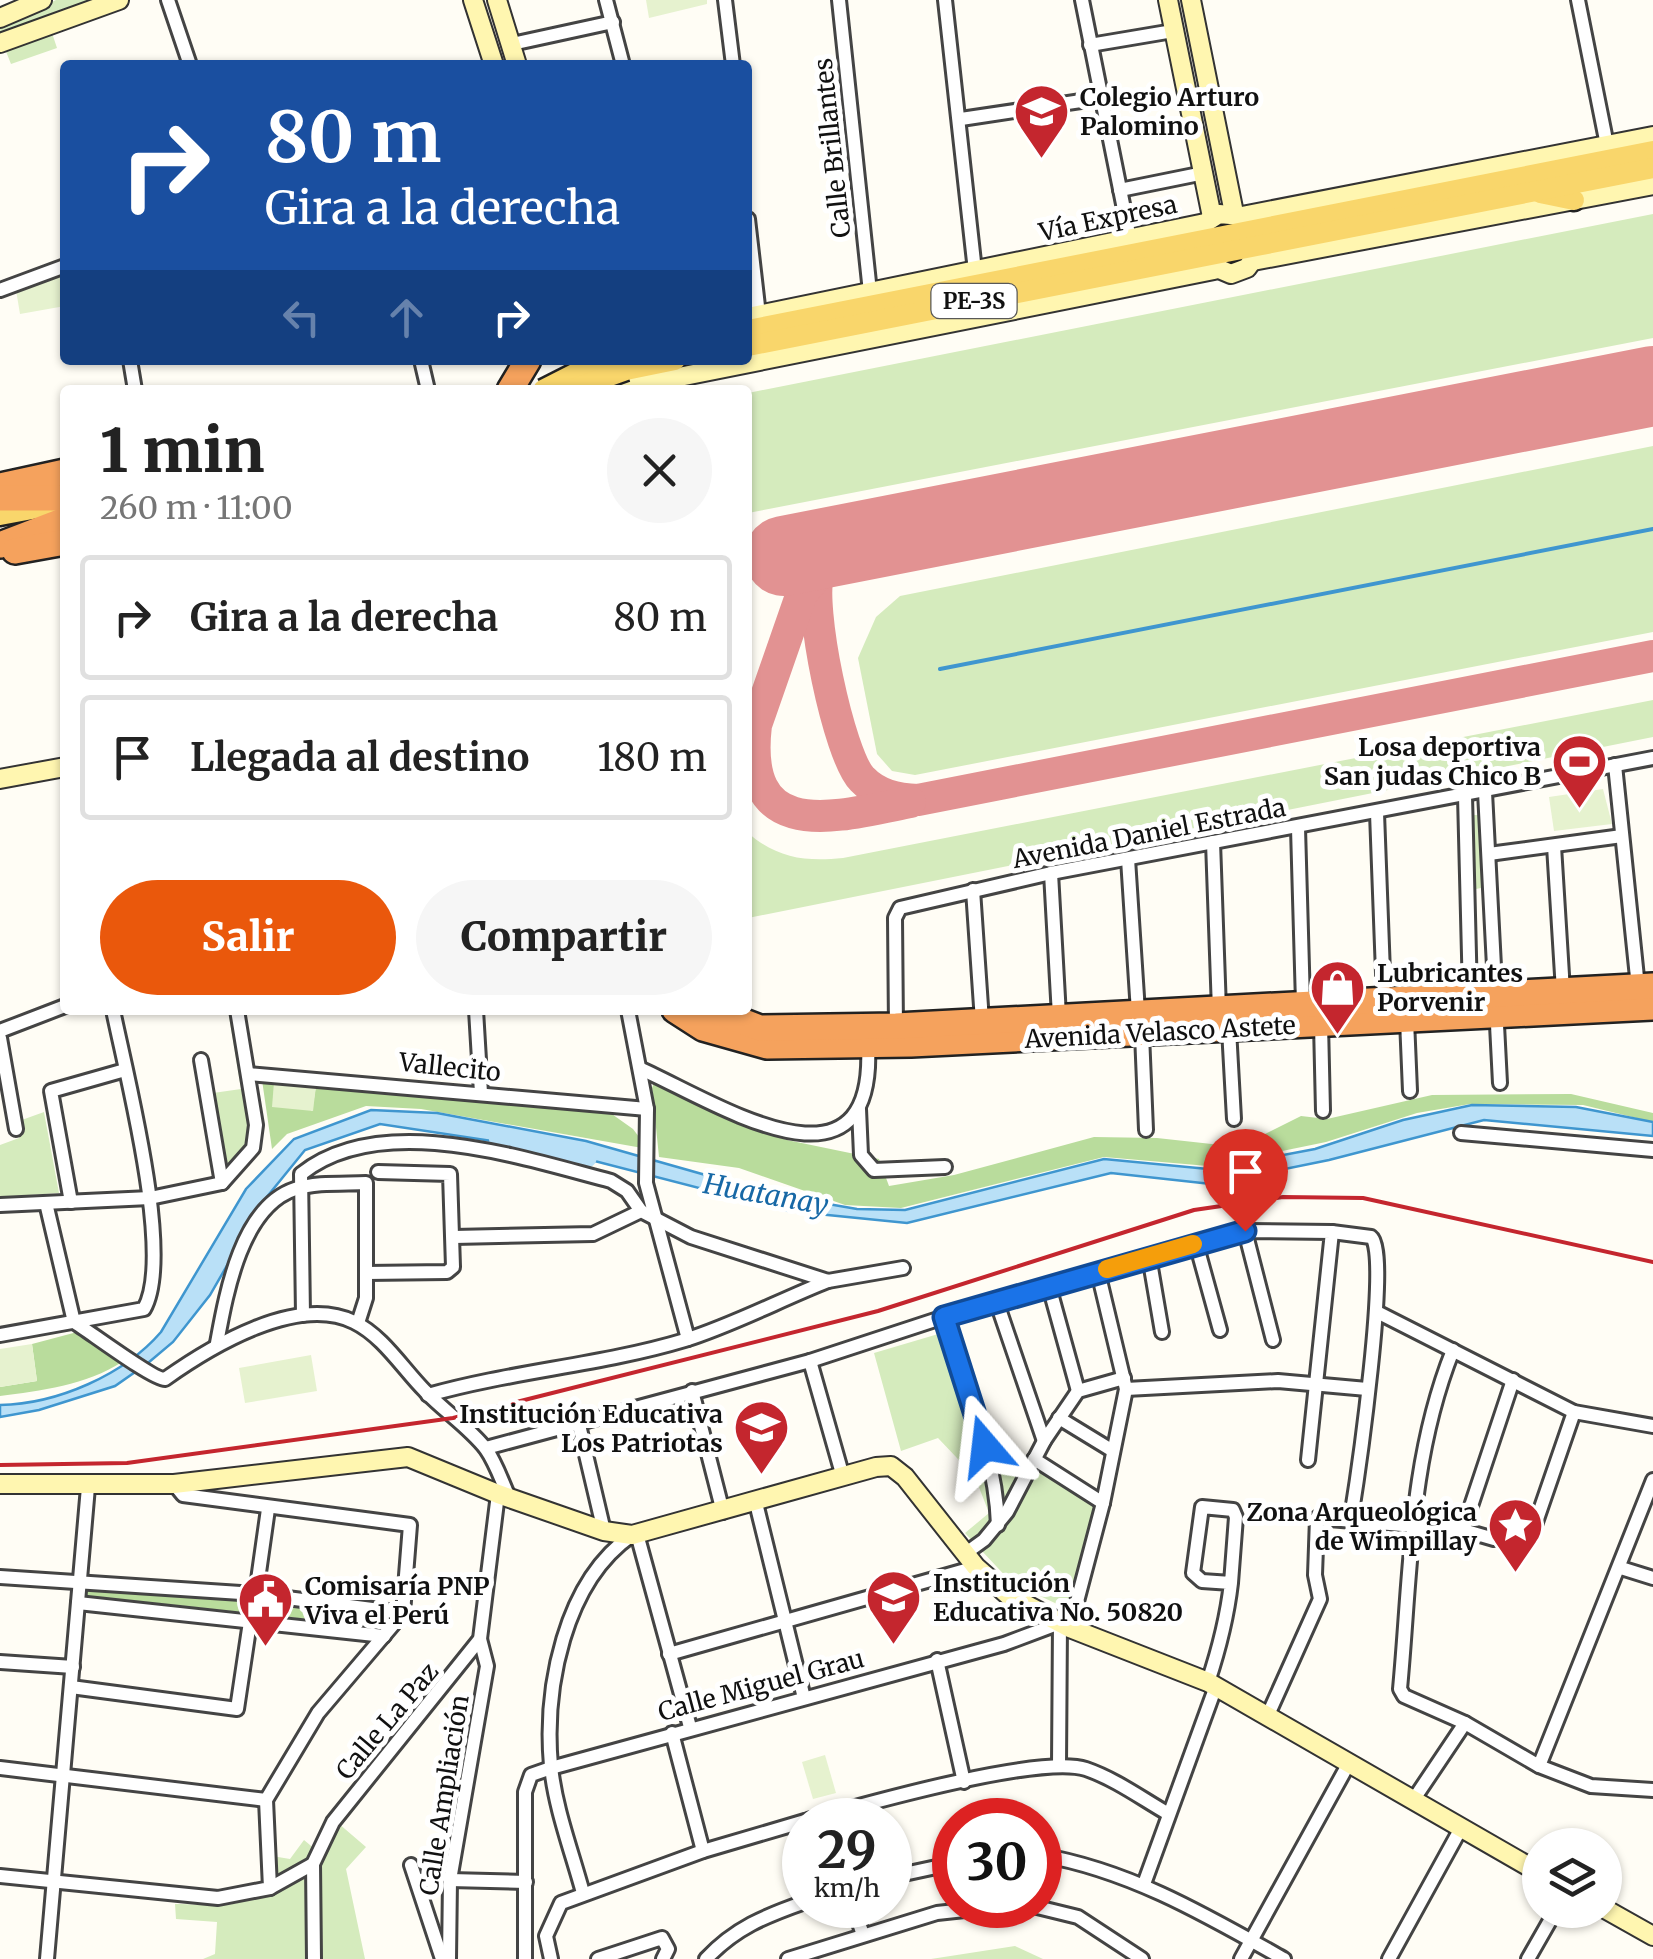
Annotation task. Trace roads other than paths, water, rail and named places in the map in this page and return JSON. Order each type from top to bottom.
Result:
[{"type":"highway","points":[[507,385],[524,365]]},
{"type":"highway","points":[[0,486],[60,473]]},
{"type":"highway","points":[[0,498],[60,501]]},
{"type":"highway","points":[[0,545],[60,521]]},
{"type":"highway","points":[[0,554],[60,543]]},
{"type":"highway","name":"Avenida Velasco Astete","points":[[726,1015],[760,1028],[896,1035],[1140,1023],[1321,1024],[1407,1020],[1563,990],[1648,994]]},
{"type":"highway","name":"Avenida Velasco Astete","points":[[1222,1022],[1303,1003],[1470,995],[1497,1004],[1648,994]]},
{"type":"highway","name":"Avenida Velasco Astete","points":[[682,1015],[702,1028],[767,1046],[868,1046],[896,1035],[982,1021],[1059,1016],[1140,1023]]},
{"type":"main road","name":"Vía Expresa","points":[[1532,183],[1653,151]]},
{"type":"main road","points":[[1564,154],[1532,183],[1574,200]]},
{"type":"main road","name":"Vía Expresa","points":[[752,345],[1249,233],[1532,183],[1653,168]]},
{"type":"main road","name":"Vía Expresa","points":[[752,321],[1206,242]]},
{"type":"main road","points":[[553,385],[592,365]]},
{"type":"main road","points":[[584,385],[650,365]]},
{"type":"main road","points":[[0,515],[60,502]]},
{"type":"main road","points":[[0,531],[60,520]]},
{"type":"street","points":[[0,18],[42,0]]},
{"type":"street","points":[[0,43],[119,0]]},
{"type":"street","points":[[168,0],[188,60]]},
{"type":"street","points":[[473,0],[492,60]]},
{"type":"street","points":[[497,0],[517,60]]},
{"type":"street","points":[[606,0],[621,60]]},
{"type":"street","points":[[725,0],[732,60]]},
{"type":"street","name":"Calle Brillantes","points":[[838,0],[870,292]]},
{"type":"street","points":[[945,0],[975,270]]},
{"type":"street","points":[[1082,0],[1130,239]]},
{"type":"street","points":[[1578,0],[1606,145]]},
{"type":"street","points":[[1192,3],[1249,233],[1231,274],[1206,242],[1204,173],[1168,5],[1192,3]]},
{"type":"street","points":[[512,44],[613,22]]},
{"type":"street","points":[[1090,46],[1172,30]]},
{"type":"street","points":[[961,119],[1101,98]]},
{"type":"street","name":"Vía Expresa","points":[[1249,233],[1564,154],[1653,136]]},
{"type":"street","points":[[1120,190],[1204,173]]},
{"type":"street","name":"Vía Expresa","points":[[1249,233],[1574,200],[1653,185]]},
{"type":"street","name":"Vía Expresa","points":[[752,321],[870,292],[1130,239],[1206,242]]},
{"type":"street","name":"Vía Expresa","points":[[752,356],[1206,242]]},
{"type":"street","points":[[0,290],[60,268]]},
{"type":"street","name":"Vía Expresa","points":[[634,385],[714,365]]},
{"type":"street","name":"Avenida Daniel Estrada","points":[[896,1035],[895,918],[900,908],[1051,873],[1653,758]]},
{"type":"street","points":[[1615,765],[1622,836],[1648,994]]},
{"type":"street","points":[[0,779],[60,768]]},
{"type":"street","points":[[1484,792],[1500,1084]]},
{"type":"street","points":[[1465,796],[1470,995]]},
{"type":"street","points":[[1378,813],[1384,1000]]},
{"type":"street","points":[[1298,828],[1303,1003]]},
{"type":"street","points":[[1488,854],[1622,836]]},
{"type":"street","points":[[1214,842],[1222,1022],[1234,1118]]},
{"type":"street","points":[[1554,846],[1563,990]]},
{"type":"street","points":[[1128,860],[1146,1130]]},
{"type":"street","points":[[1051,873],[1059,1016]]},
{"type":"street","points":[[974,890],[982,1021]]},
{"type":"street","points":[[0,1030],[60,1008]]},
{"type":"street","points":[[0,1336],[144,1309],[152,1294],[150,1198],[114,1015]]},
{"type":"street","points":[[0,1205],[150,1198],[222,1183],[253,1148],[256,1125],[238,1015]]},
{"type":"street","points":[[476,1015],[481,1093]]},
{"type":"street","points":[[629,1015],[647,1109],[650,1142],[646,1183],[688,1339]]},
{"type":"street","points":[[1407,1020],[1410,1091]]},
{"type":"street","points":[[1321,1024],[1323,1110]]},
{"type":"street","points":[[0,1038],[16,1129]]},
{"type":"street","points":[[868,1046],[866,1090],[859,1109],[861,1155],[874,1170],[944,1167]]},
{"type":"street","points":[[201,1060],[222,1183]]},
{"type":"street","points":[[640,1069],[753,1124],[788,1132],[828,1133],[859,1109]]},
{"type":"street","points":[[71,1202],[51,1091],[125,1070]]},
{"type":"street","name":"Vallecito","points":[[248,1074],[647,1109]]},
{"type":"street","points":[[1461,1132],[1653,1150]]},
{"type":"street","points":[[302,1315],[300,1187],[304,1172],[353,1148],[396,1143],[458,1146],[611,1180],[627,1191],[641,1212],[660,1224],[828,1282]]},
{"type":"street","points":[[366,1273],[450,1271],[454,1237],[450,1174],[378,1172]]},
{"type":"street","points":[[217,1343],[223,1309],[251,1232],[268,1204],[300,1187],[366,1183],[366,1298],[358,1323]]},
{"type":"street","points":[[46,1203],[74,1322],[126,1354],[148,1375],[164,1379],[217,1343],[302,1315],[328,1314],[358,1323],[486,1448],[504,1496],[480,1639]]},
{"type":"street","points":[[454,1237],[593,1234],[641,1212]]},
{"type":"street","points":[[1245,1231],[1273,1340]]},
{"type":"street","points":[[486,1448],[810,1361],[996,1300],[1196,1243],[1245,1231],[1332,1232],[1378,1242],[1376,1312],[1351,1518]]},
{"type":"street","points":[[1308,1460],[1332,1232]]},
{"type":"street","points":[[1196,1243],[1220,1330]]},
{"type":"street","points":[[1149,1256],[1162,1332]]},
{"type":"street","points":[[428,1395],[499,1375],[618,1356],[688,1339],[828,1282],[903,1268]]},
{"type":"street","points":[[1059,1765],[1065,1626],[1104,1503],[1125,1383],[1098,1272]]},
{"type":"street","points":[[1050,1286],[1078,1391]]},
{"type":"street","points":[[996,1300],[1044,1441]]},
{"type":"street","points":[[1376,1312],[1574,1412],[1653,1426]]},
{"type":"street","points":[[944,1317],[997,1494],[998,1525]]},
{"type":"street","points":[[1453,1350],[1431,1405],[1411,1524],[1400,1689],[1404,1696],[1465,1724],[1540,1766],[1590,1786],[1653,1790]]},
{"type":"street","points":[[810,1361],[843,1477]]},
{"type":"street","points":[[1463,1530],[1512,1380]]},
{"type":"street","points":[[669,1654],[785,1622],[971,1560],[998,1525],[1044,1441],[1078,1391],[1125,1383],[1278,1381],[1367,1388]]},
{"type":"street","points":[[692,1392],[723,1512]]},
{"type":"street","points":[[1267,1717],[1320,1598],[1314,1546],[1317,1518],[1463,1530],[1494,1539],[1536,1525],[1574,1412]]},
{"type":"street","points":[[1060,1418],[1113,1451]]},
{"type":"street","points":[[579,1425],[604,1531]]},
{"type":"street","points":[[0,1484],[174,1484],[408,1457],[604,1531],[635,1535],[883,1466],[896,1470],[971,1560],[1008,1595],[1065,1626],[1212,1684],[1522,1863]]},
{"type":"street","points":[[1034,1458],[1104,1503]]},
{"type":"street","points":[[1540,1766],[1653,1480]]},
{"type":"street","points":[[174,1484],[182,1495],[268,1510],[410,1525],[403,1613],[318,1713],[266,1800],[270,1888]]},
{"type":"street","points":[[47,1959],[88,1487]]},
{"type":"street","points":[[756,1503],[804,1698]]},
{"type":"street","points":[[1144,1884],[1212,1684],[1226,1626],[1231,1583],[1236,1513],[1202,1508],[1194,1572],[1202,1581],[1231,1583]]},
{"type":"street","points":[[256,1594],[268,1510]]},
{"type":"street","points":[[635,1535],[690,1727]]},
{"type":"street","points":[[583,1893],[551,1768],[550,1699],[570,1622],[594,1574],[635,1535]]},
{"type":"street","points":[[1620,1568],[1653,1578]]},
{"type":"street","points":[[0,1576],[256,1594],[403,1613]]},
{"type":"street","points":[[78,1603],[384,1636]]},
{"type":"street","points":[[70,1687],[237,1710],[250,1622]]},
{"type":"street","name":"Calle Miguel Grau","points":[[526,1882],[525,1792],[532,1775],[672,1732],[1065,1626]]},
{"type":"street","name":"Calle La Paz","points":[[313,1864],[333,1822],[480,1639]]},
{"type":"street","name":"Calle Ampliación","points":[[445,1959],[450,1880],[487,1666],[480,1639]]},
{"type":"street","points":[[937,1660],[964,1782]]},
{"type":"street","points":[[0,1662],[73,1667]]},
{"type":"street","points":[[1414,1799],[1465,1724]]},
{"type":"street","points":[[672,1732],[703,1851]]},
{"type":"street","points":[[1241,1959],[1349,1763]]},
{"type":"street","points":[[897,1798],[1059,1765],[1085,1769],[1167,1814]]},
{"type":"street","points":[[0,1768],[266,1800]]},
{"type":"street","points":[[551,1959],[546,1936],[553,1912],[561,1902],[782,1827]]},
{"type":"street","points":[[1388,1959],[1460,1830]]},
{"type":"street","points":[[1062,1859],[1144,1884],[1284,1959]]},
{"type":"street","points":[[0,1876],[218,1898],[270,1888],[313,1864],[314,1959]]},
{"type":"street","points":[[411,1865],[445,1959]]},
{"type":"street","points":[[450,1880],[526,1882],[525,1959]]},
{"type":"street","points":[[706,1959],[751,1921],[782,1910]]},
{"type":"street","points":[[1062,1913],[1078,1917],[1142,1959]]},
{"type":"street","points":[[788,1959],[932,1914]]},
{"type":"street","points":[[1622,1918],[1653,1936]]},
{"type":"street","points":[[860,1928],[862,1935]]},
{"type":"street","points":[[1528,1959],[1546,1928]]},
{"type":"street","points":[[598,1959],[662,1938],[668,1949],[662,1959]]},
{"type":"water","points":[[1472,1105],[1576,1107],[1653,1122],[1653,1136],[1484,1120],[1329,1160],[1211,1184],[1111,1173],[907,1223],[788,1211],[552,1150],[380,1124],[305,1150],[266,1198],[210,1295],[173,1342],[148,1363],[115,1386],[39,1410],[0,1417],[0,1405],[66,1393],[109,1374],[146,1347],[161,1332],[246,1189],[294,1139],[371,1110],[437,1113],[586,1141],[776,1195],[857,1209],[905,1210],[1104,1159],[1208,1169],[1315,1149],[1403,1120]]},
{"type":"waterway","points":[[940,669],[1653,529]]},
{"type":"waterway","name":"Huatanay","points":[[500,1139],[586,1157]]},
{"type":"railway","points":[[0,1465],[127,1463],[453,1418],[878,1311],[1194,1210],[1283,1197],[1363,1198],[1653,1262]]},
{"type":"place","name":"Colegio Arturo Palomino","points":[[1041,160]]},
{"type":"place","name":"Losa deportiva San judas Chico B","points":[[1580,810]]},
{"type":"place","name":"Lubricantes Porvenir","points":[[1338,1036]]},
{"type":"place","name":"Institución Educativa Los Patriotas","points":[[762,1477]]},
{"type":"place","name":"Zona Arqueológica de Wimpillay","points":[[1516,1575]]},
{"type":"place","name":"Institución Educativa No. 50820","points":[[894,1646]]},
{"type":"place","name":"Comisaría PNP Viva el Perú","points":[[266,1649]]}]
